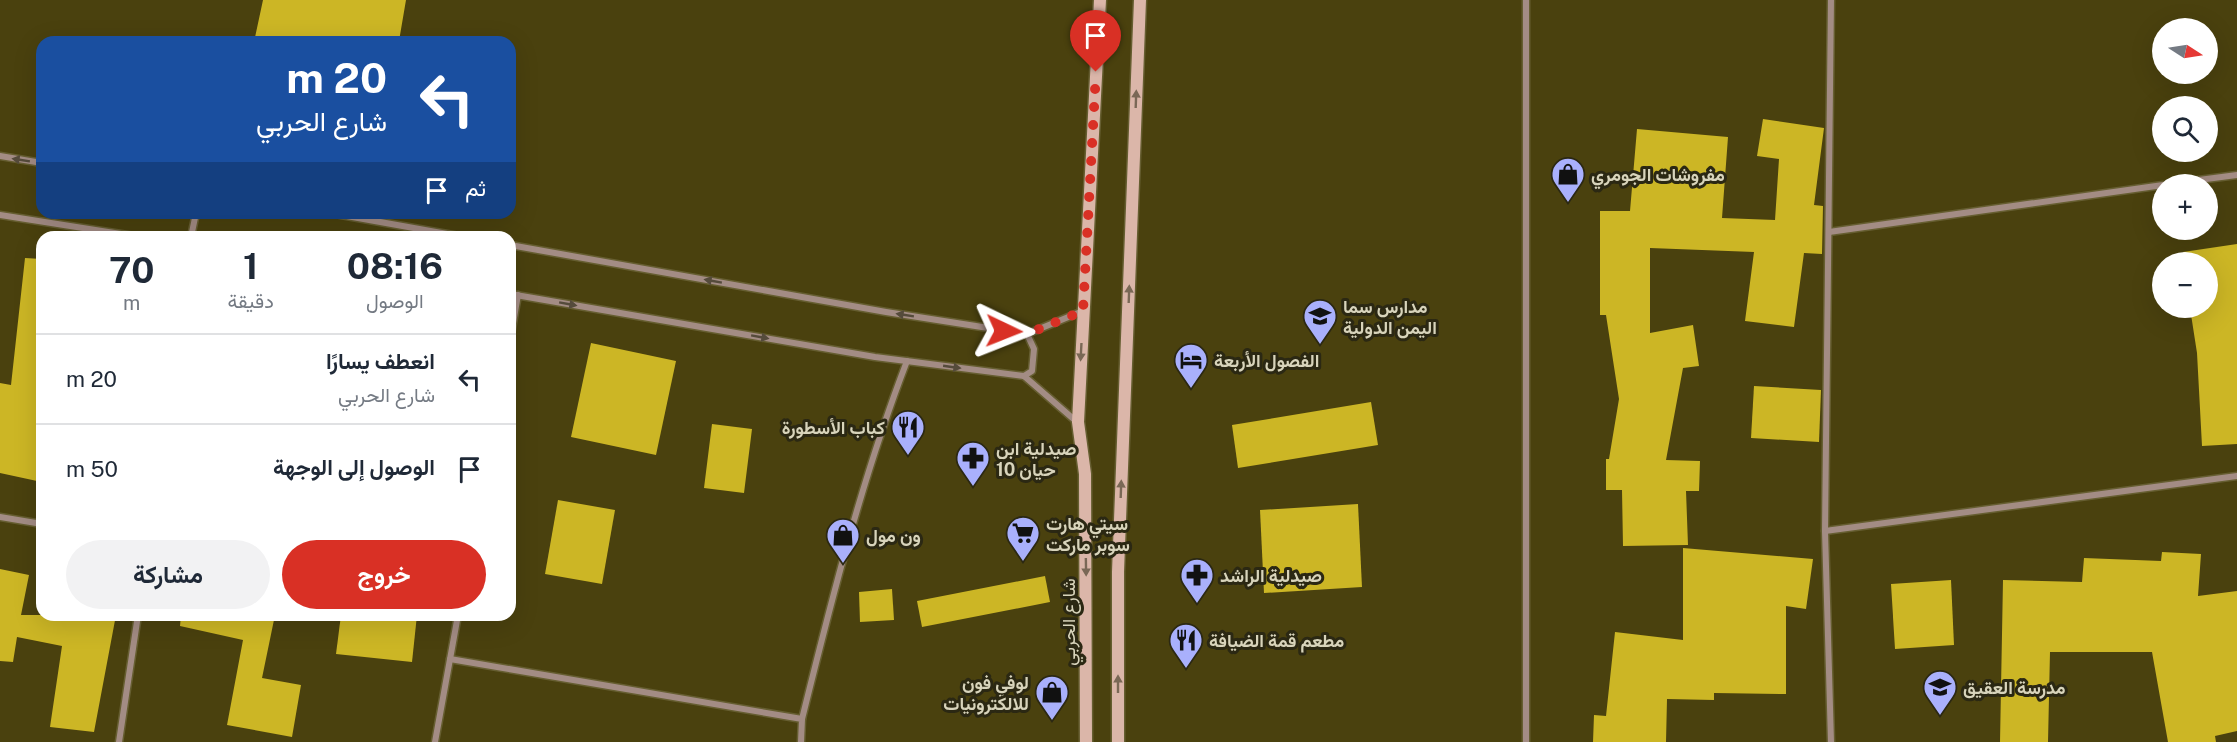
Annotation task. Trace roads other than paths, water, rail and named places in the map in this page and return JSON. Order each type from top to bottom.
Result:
[{"type":"street","name":"شارع الحربي","points":[[1086,742],[1085,474],[1078,422],[1100,0]]},
{"type":"street","points":[[1118,742],[1118,572],[1140,0]]},
{"type":"street","points":[[1526,0],[1526,742]]},
{"type":"street","points":[[1831,0],[1825,531],[1831,742]]},
{"type":"street","points":[[0,156],[36,163]]},
{"type":"street","points":[[2218,177],[2237,175]]},
{"type":"street","points":[[1829,232],[2152,187]]},
{"type":"street","points":[[0,215],[102,231]]},
{"type":"street","points":[[364,219],[430,231]]},
{"type":"street","points":[[516,246],[886,312],[1027,334],[1083,311]]},
{"type":"street","points":[[516,306],[518,295],[908,361],[1024,376],[1078,422]]},
{"type":"street","points":[[1024,376],[1032,371],[1034,349],[1027,334]]},
{"type":"street","points":[[801,742],[802,719],[852,520],[880,431],[908,361]]},
{"type":"street","points":[[1825,531],[2237,476]]},
{"type":"street","points":[[0,517],[36,523]]},
{"type":"street","points":[[118,742],[137,621]]},
{"type":"street","points":[[435,742],[457,621]]},
{"type":"street","points":[[450,659],[802,719]]},
{"type":"place","name":"مفروشات الجومري","points":[[1568,203]]},
{"type":"place","name":"مدارس سما اليمن الدولية","points":[[1320,345]]},
{"type":"place","name":"الفصول الأربعة","points":[[1191,389]]},
{"type":"place","name":"كباب الأسطورة","points":[[908,456]]},
{"type":"place","name":"صيدلية ابن حيان 10","points":[[973,487]]},
{"type":"place","name":"سيتي هارت سوبر ماركت","points":[[1023,562]]},
{"type":"place","name":"ون مول","points":[[843,564]]},
{"type":"place","name":"صيدلية الراشد","points":[[1197,604]]},
{"type":"place","name":"مطعم قمة الضيافة","points":[[1186,669]]},
{"type":"place","name":"مدرسة العقيق","points":[[1940,716]]},
{"type":"place","name":"لوفي فون للالكترونيات","points":[[1052,721]]}]
